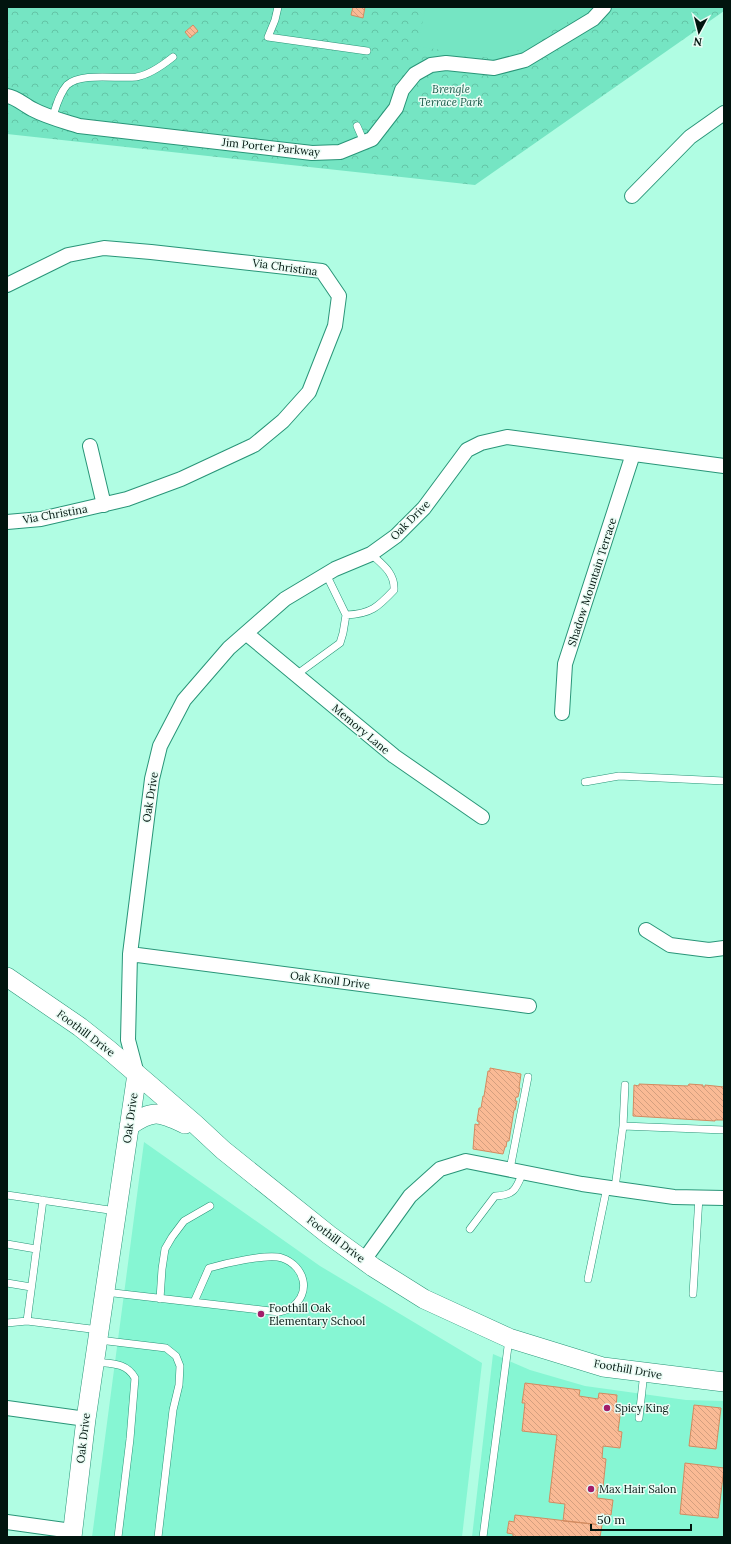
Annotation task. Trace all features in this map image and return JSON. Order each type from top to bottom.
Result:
[{"type":"street","name":"Jim Porter Parkway","points":[[7,96],[52,119],[79,126],[312,153],[340,152],[372,139],[396,108],[402,90],[415,74],[431,65],[446,63],[494,68],[525,60],[593,19],[604,7]]},
{"type":"street","points":[[632,196],[690,137],[724,113]]},
{"type":"street","name":"Via Christina","points":[[7,285],[68,255],[104,248],[158,252],[322,271],[338,296],[335,326],[309,392],[283,421],[254,445],[174,482],[127,499],[41,519],[7,522]]},
{"type":"street","name":"Oak Drive","points":[[72,1534],[86,1419],[136,1074],[128,1040],[130,954],[152,779],[160,746],[184,700],[229,648],[286,599],[335,569],[371,554],[396,536],[424,508],[467,450],[481,443],[507,437],[724,466]]},
{"type":"street","name":"Via Christina","points":[[90,446],[104,505]]},
{"type":"street","name":"Shadow Mountain Terrace","points":[[562,713],[566,664],[633,454]]},
{"type":"street","name":"Memory Lane","points":[[247,634],[394,756],[482,817]]},
{"type":"street","points":[[646,930],[670,945],[709,950],[724,948]]},
{"type":"street","name":"Oak Knoll Drive","points":[[130,954],[529,1006]]},
{"type":"street","name":"Foothill Drive","points":[[7,977],[80,1027],[109,1050],[223,1150],[329,1235],[424,1299],[509,1338],[603,1367],[724,1382]]},
{"type":"street","points":[[129,1126],[143,1116],[150,1114],[164,1114],[203,1132]]},
{"type":"street","points":[[364,1260],[410,1196],[440,1169],[466,1160],[611,1188],[674,1197],[724,1198]]},
{"type":"street","points":[[7,1408],[86,1419]]},
{"type":"street","points":[[7,1522],[72,1534]]},
{"type":"lane","points":[[278,7],[275,20],[268,36],[367,51]]},
{"type":"lane","points":[[52,119],[62,92],[68,84],[79,79],[137,77],[162,67],[173,57]]},
{"type":"lane","points":[[358,126],[364,142]]},
{"type":"lane","points":[[346,615],[356,615],[377,608],[394,590],[395,582],[390,572],[371,554]]},
{"type":"lane","points":[[296,675],[340,643],[344,633],[346,615],[326,574]]},
{"type":"lane","points":[[585,782],[619,776],[724,781]]},
{"type":"lane","points":[[470,1229],[495,1196],[507,1195],[516,1189],[528,1077]]},
{"type":"lane","points":[[588,1279],[611,1188],[623,1126],[625,1085]]},
{"type":"lane","points":[[623,1126],[724,1130]]},
{"type":"lane","points":[[7,1195],[116,1211]]},
{"type":"lane","points":[[693,1294],[699,1197]]},
{"type":"lane","points":[[27,1321],[43,1200]]},
{"type":"lane","points":[[160,1299],[165,1249],[184,1221],[210,1206]]},
{"type":"lane","points":[[7,1244],[36,1248]]},
{"type":"lane","points":[[104,1292],[279,1312],[290,1309],[299,1300],[304,1289],[304,1278],[296,1266],[281,1257],[260,1257],[225,1263],[209,1268],[194,1302]]},
{"type":"lane","points":[[7,1284],[31,1287]]},
{"type":"lane","points":[[7,1323],[27,1321],[166,1348],[176,1356],[180,1366],[179,1385],[173,1410],[158,1537]]},
{"type":"lane","points":[[483,1537],[509,1338]]},
{"type":"lane","points":[[94,1362],[124,1366],[132,1372],[135,1378],[130,1439],[118,1537]]},
{"type":"lane","points":[[639,1418],[644,1372]]},
{"type":"shaded area","name":"Foothill Oak Elementary School","points":[[144,1142],[320,1266],[482,1363],[462,1537],[92,1537]]},
{"type":"shaded area","points":[[493,1354],[530,1370],[585,1386],[686,1400],[724,1401],[724,1537],[472,1537]]},
{"type":"green space","name":"Brengle Terrace Park","points":[[7,7],[724,7],[724,11],[475,185],[7,134]]},
{"type":"green space","points":[[426,7],[590,7],[587,11],[501,60],[417,46]]},
{"type":"building","points":[[353,7],[365,7],[363,18],[351,15]]},
{"type":"building","points":[[193,25],[198,31],[190,38],[185,32]]},
{"type":"building","points":[[490,1068],[521,1074],[520,1088],[518,1097],[516,1097],[515,1101],[517,1101],[509,1141],[507,1141],[503,1154],[473,1149],[475,1124],[479,1125],[479,1122],[477,1121],[479,1108],[481,1108],[488,1071],[490,1071]]},
{"type":"building","points":[[639,1084],[688,1086],[689,1084],[703,1085],[703,1087],[705,1087],[705,1085],[724,1087],[724,1120],[715,1121],[633,1116],[634,1085],[639,1086]]},
{"type":"building","points":[[525,1383],[580,1390],[579,1396],[598,1399],[599,1393],[617,1395],[616,1408],[621,1409],[618,1431],[622,1432],[620,1448],[603,1446],[602,1458],[606,1459],[603,1487],[598,1487],[597,1498],[613,1500],[611,1515],[603,1514],[602,1525],[563,1521],[565,1504],[549,1502],[557,1435],[522,1431],[525,1403],[522,1403]]},
{"type":"building","points":[[694,1405],[721,1408],[716,1449],[689,1446]]},
{"type":"building","points":[[685,1463],[724,1468],[718,1518],[680,1514]]},
{"type":"building","points":[[515,1515],[602,1525],[600,1537],[513,1537],[513,1534],[507,1533],[509,1521],[514,1522]]},
{"type":"place","name":"Foothill Oak Elementary School","points":[[261,1314]]},
{"type":"place","name":"Spicy King","points":[[607,1408]]},
{"type":"place","name":"Max Hair Salon","points":[[591,1489]]}]
